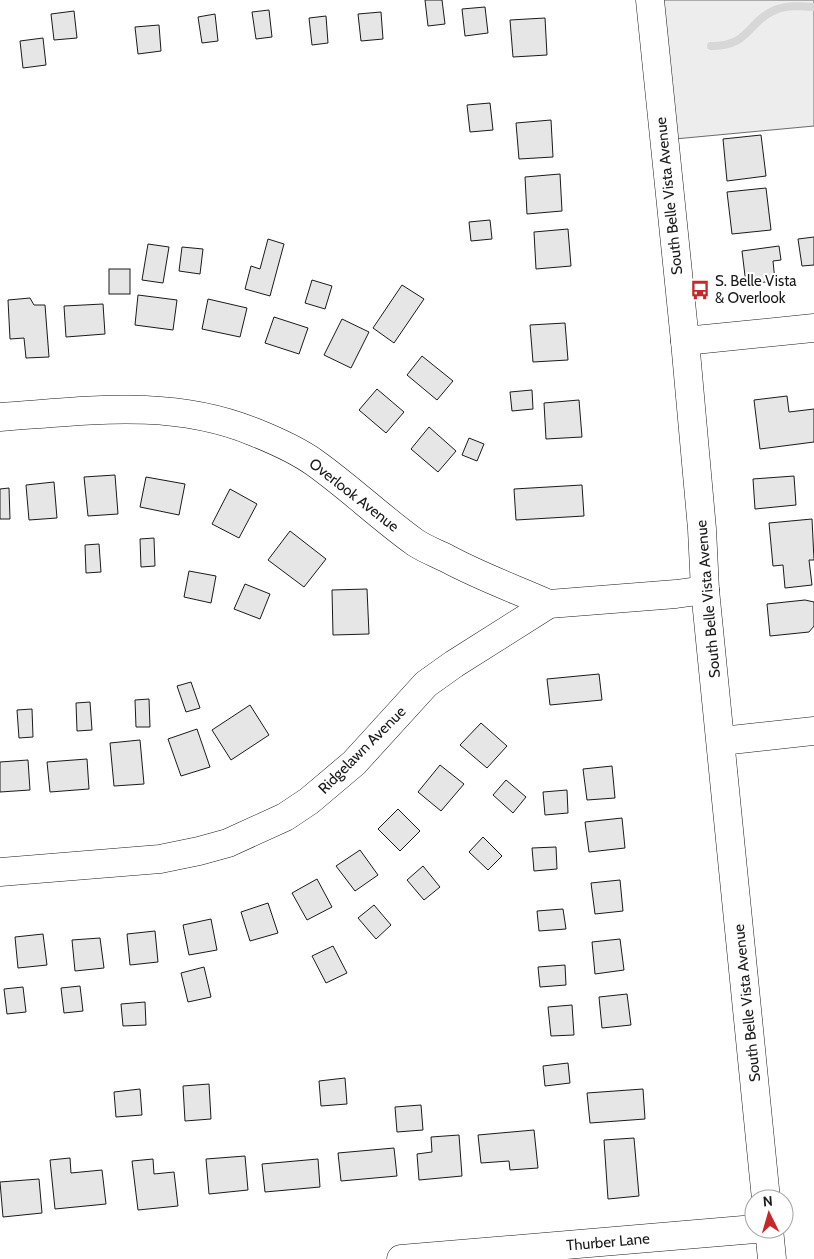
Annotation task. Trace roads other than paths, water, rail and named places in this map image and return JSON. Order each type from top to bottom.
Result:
[{"type":"street","name":"South Belle Vista Avenue","points":[[650,0],[685,342],[706,590],[765,1189]]},
{"type":"street","points":[[685,342],[814,328]]},
{"type":"street","name":"Overlook Avenue","points":[[0,417],[118,409],[152,409],[211,419],[253,431],[284,445],[314,462],[417,544],[457,564],[549,604]]},
{"type":"street","name":"Ridgelawn Avenue","points":[[0,872],[160,859],[228,843],[285,816],[309,801],[354,763],[426,684],[549,604],[706,590]]},
{"type":"street","points":[[722,741],[814,731]]},
{"type":"street","name":"Thurber Lane","points":[[401,1259],[744,1230]]},
{"type":"street","points":[[770,1239],[772,1259]]},
{"type":"waterway","points":[[711,46],[724,45],[741,38],[766,15],[780,8],[814,7]]},
{"type":"place","name":"S. Belle Vista & Overlook","points":[[700,290]]}]
